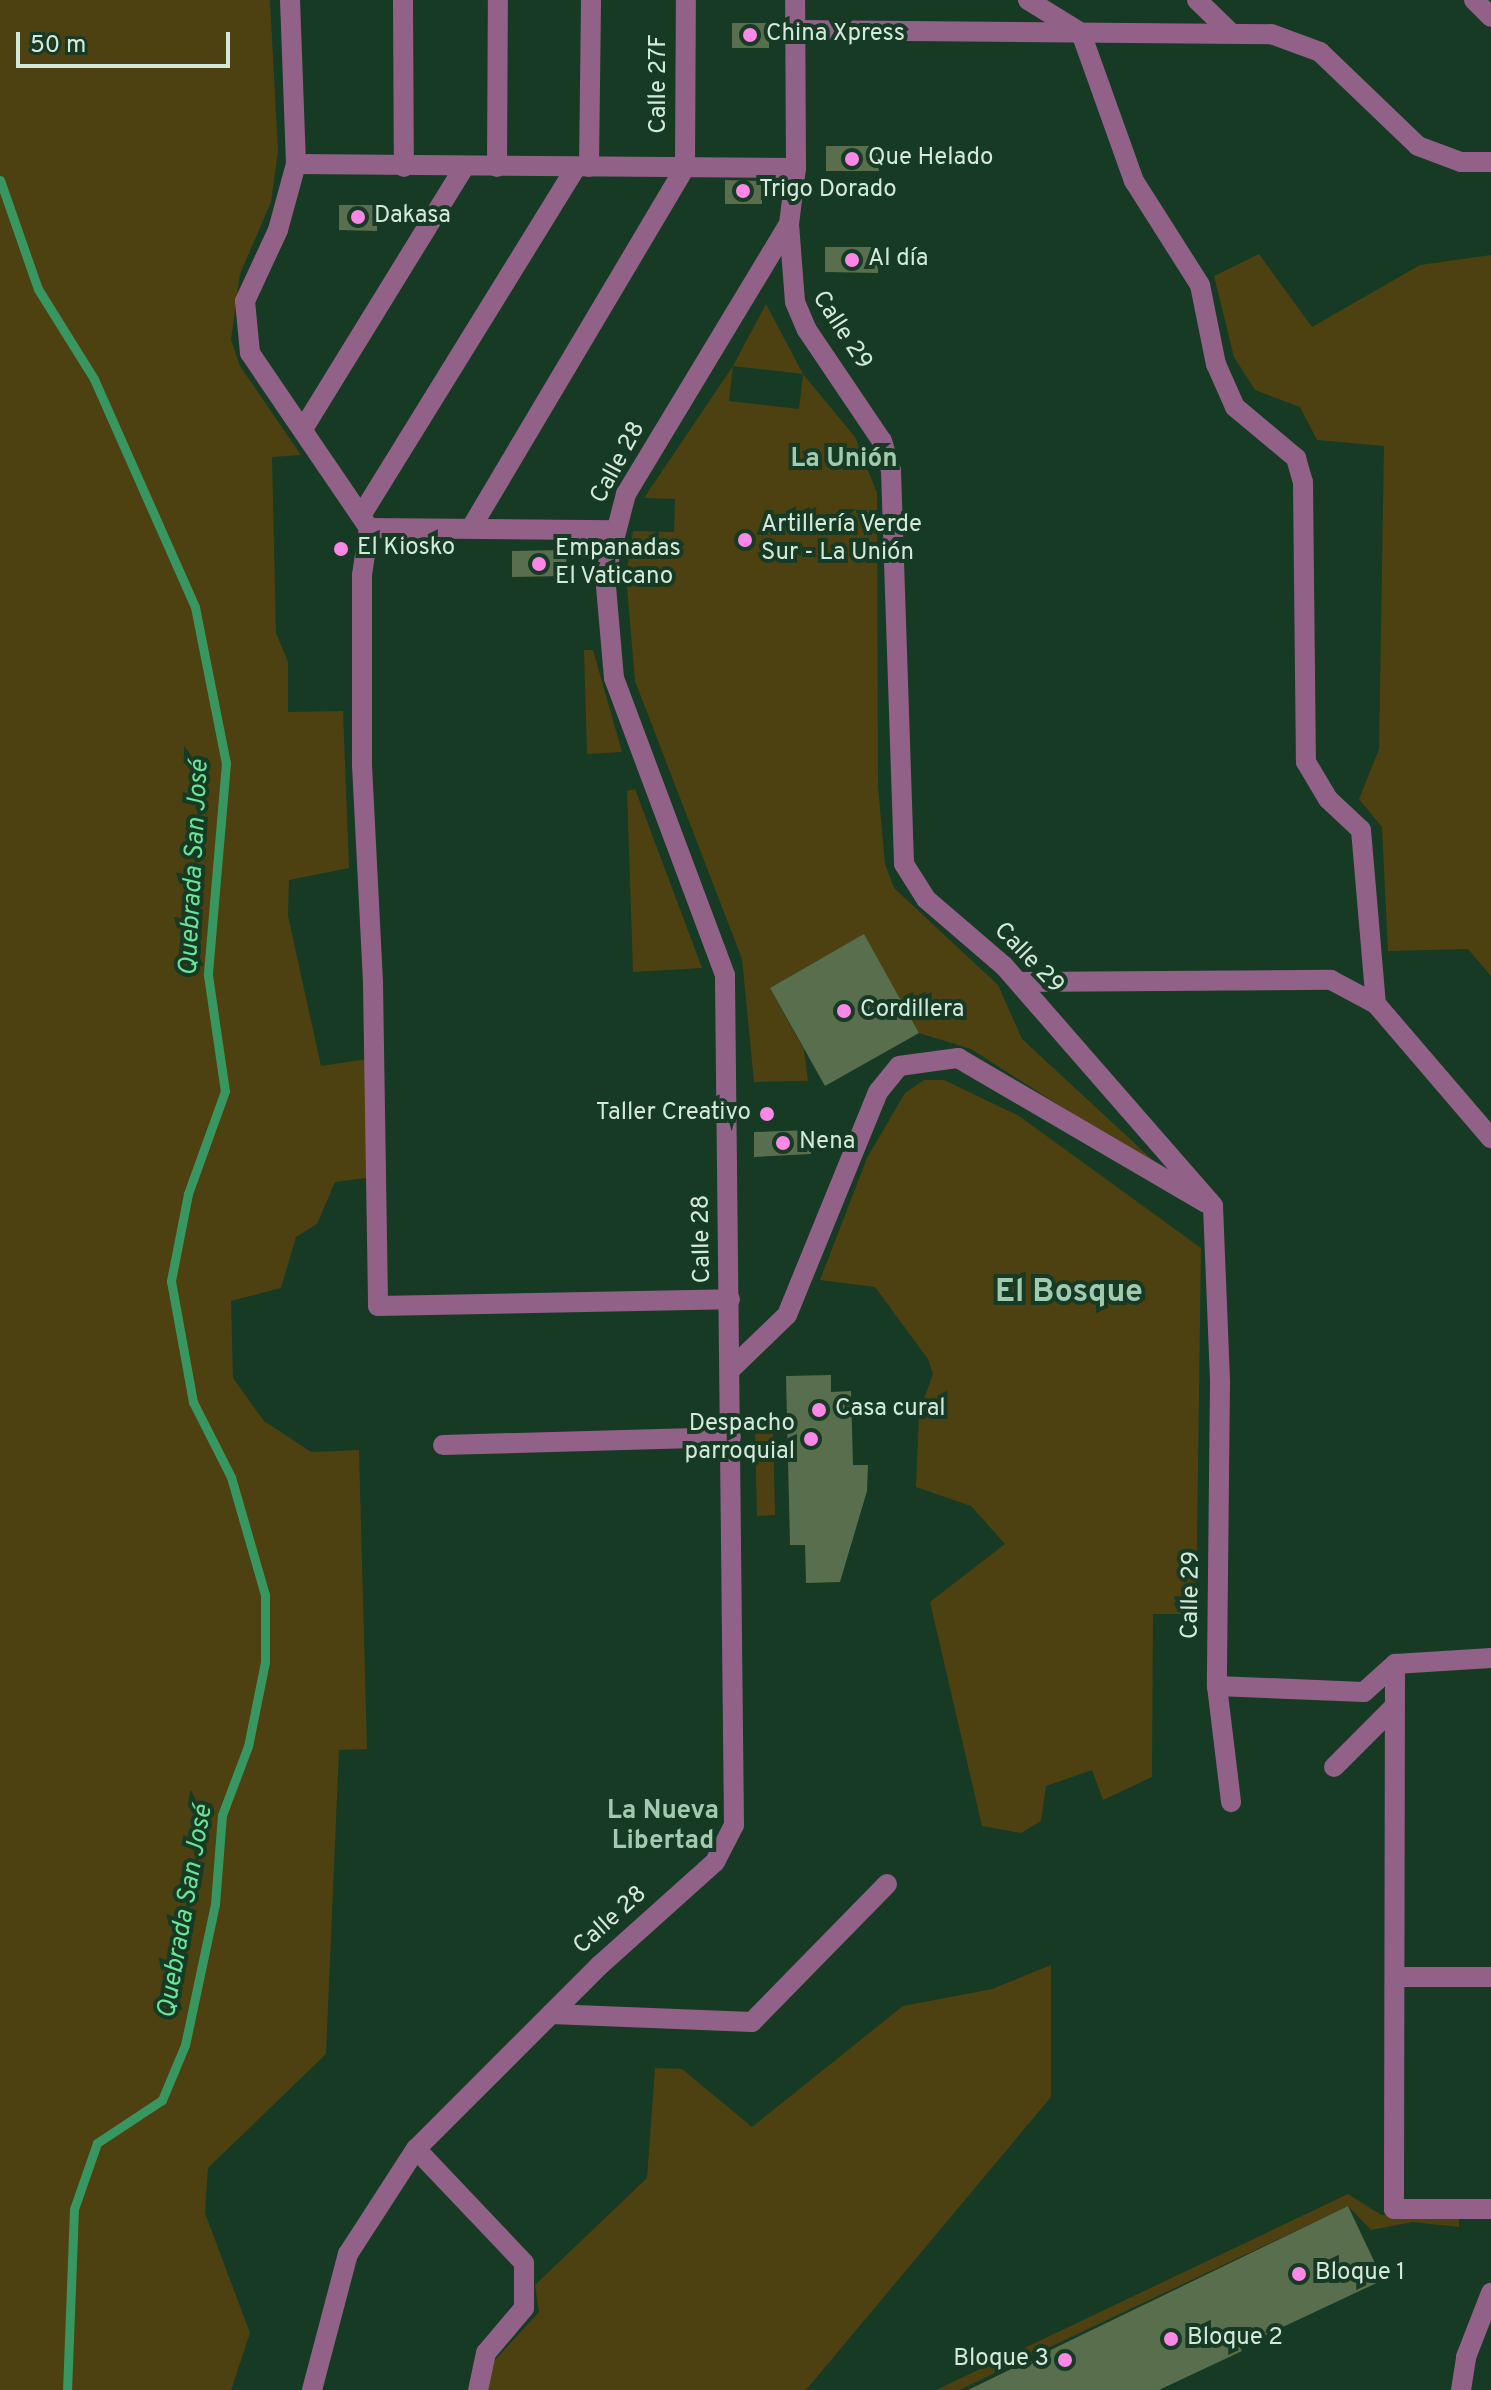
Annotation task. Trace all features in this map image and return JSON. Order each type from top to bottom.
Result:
[{"type":"street","points":[[290,0],[296,164],[278,230],[245,301],[250,353],[366,521]]},
{"type":"street","points":[[403,0],[404,167]]},
{"type":"street","points":[[497,167],[498,0]]},
{"type":"street","points":[[591,0],[583,167],[366,521],[362,575],[362,765],[373,984],[378,1306],[730,1299]]},
{"type":"street","name":"Calle 27F","points":[[685,168],[686,0]]},
{"type":"street","name":"Calle 28","points":[[312,2390],[348,2254],[416,2149],[551,2014],[715,1862],[734,1825],[725,975],[614,678],[605,592],[613,530],[626,494],[758,283],[789,224],[796,168],[795,0]]},
{"type":"street","points":[[1028,0],[1081,33],[1134,181],[1200,285],[1216,364],[1235,407],[1296,458],[1303,482],[1306,762],[1328,799],[1361,830],[1376,1004]]},
{"type":"street","points":[[1197,0],[1229,31]]},
{"type":"street","points":[[1474,0],[1491,17]]},
{"type":"street","points":[[795,30],[1229,31],[1271,34],[1320,52],[1418,146],[1461,162],[1491,162]]},
{"type":"street","points":[[296,164],[796,168]]},
{"type":"street","points":[[303,429],[464,167]]},
{"type":"street","points":[[471,528],[685,168]]},
{"type":"street","points":[[789,224],[795,302]]},
{"type":"street","name":"Calle 29","points":[[758,283],[795,302],[807,330],[882,441],[891,471],[904,864],[926,899],[1019,982],[1213,1206],[1220,1382],[1217,1686],[1231,1802]]},
{"type":"street","points":[[366,521],[471,528],[613,530]]},
{"type":"street","points":[[1019,982],[1331,980],[1376,1004],[1491,1138]]},
{"type":"street","points":[[730,1370],[787,1315],[878,1092],[899,1066],[958,1058],[1213,1206]]},
{"type":"street","points":[[443,1445],[731,1437]]},
{"type":"street","points":[[1217,1686],[1364,1692],[1395,1664],[1491,1658]]},
{"type":"street","points":[[1395,1664],[1397,1977],[1394,2209],[1491,2209]]},
{"type":"street","points":[[1334,1767],[1394,1707]]},
{"type":"street","points":[[551,2014],[752,2022],[887,1884]]},
{"type":"street","points":[[1397,1977],[1491,1977]]},
{"type":"street","points":[[416,2149],[524,2263],[524,2308],[486,2353],[478,2390]]},
{"type":"street","points":[[1461,2390],[1466,2357],[1491,2293]]},
{"type":"shaded area","points":[[0,0],[270,0],[278,151],[271,202],[240,274],[231,340],[240,366],[301,455],[272,457],[276,633],[288,662],[288,712],[343,711],[349,868],[289,880],[288,916],[321,1066],[367,1059],[366,1178],[335,1182],[317,1224],[296,1237],[281,1288],[231,1301],[233,1378],[264,1421],[311,1452],[359,1450],[367,1749],[339,1750],[326,2054],[208,2168],[205,2213],[250,2333],[231,2390],[0,2390]]},
{"type":"shaded area","points":[[1259,254],[1312,327],[1420,265],[1491,255],[1491,976],[1468,949],[1388,951],[1382,827],[1359,799],[1379,749],[1384,446],[1317,440],[1300,407],[1255,390],[1234,357],[1214,276]]},
{"type":"shaded area","points":[[766,304],[803,374],[733,366]]},
{"type":"shaded area","points":[[733,366],[729,401],[799,409],[803,374],[855,437],[877,493],[878,786],[885,864],[894,888],[998,985],[1022,1039],[1170,1176],[971,1049],[919,1033],[864,935],[770,988],[804,1050],[808,1081],[754,1082],[742,959],[635,681],[626,576],[633,531],[674,532],[675,499],[644,498]]},
{"type":"shaded area","points":[[584,650],[593,650],[622,752],[587,754]]},
{"type":"shaded area","points":[[635,789],[702,968],[633,972],[627,791]]},
{"type":"shaded area","points":[[924,1080],[944,1080],[1019,1116],[1201,1248],[1196,1614],[1153,1614],[1152,1777],[1103,1800],[1092,1770],[1046,1786],[1041,1821],[1021,1833],[982,1826],[930,1602],[1005,1544],[971,1506],[916,1487],[919,1413],[933,1374],[928,1359],[875,1287],[820,1280],[867,1158],[905,1093]]},
{"type":"shaded area","points":[[755,1431],[773,1431],[775,1515],[757,1516]]},
{"type":"shaded area","points":[[1051,1965],[1051,2097],[806,2390],[486,2390],[495,2360],[539,2312],[535,2285],[647,2178],[655,2068],[682,2069],[752,2127],[903,2006],[992,1989]]},
{"type":"shaded area","points":[[1348,2194],[1381,2215],[1459,2217],[1459,2227],[1413,2222],[1371,2230],[1348,2206],[959,2390],[936,2390]]},
{"type":"building","name":"China Xpress","points":[[732,23],[769,23],[769,48],[732,48]]},
{"type":"building","name":"Que Helado","points":[[826,146],[879,146],[879,171],[826,171]]},
{"type":"building","name":"Trigo Dorado","points":[[725,180],[762,181],[762,204],[725,204]]},
{"type":"building","name":"Dakasa","points":[[339,205],[377,205],[377,231],[339,230]]},
{"type":"building","name":"Al día","points":[[825,247],[879,247],[878,273],[825,272]]},
{"type":"building","name":"Empanadas El Vaticano","points":[[566,550],[567,576],[512,577],[512,551]]},
{"type":"building","name":"Cordillera","points":[[864,934],[919,1033],[825,1086],[770,988]]},
{"type":"building","name":"Nena","points":[[810,1130],[811,1154],[754,1157],[754,1132]]},
{"type":"building","points":[[831,1375],[831,1392],[851,1391],[853,1465],[868,1465],[867,1491],[840,1582],[806,1583],[805,1545],[790,1545],[786,1376]]},
{"type":"building","points":[[1348,2206],[1383,2280],[1240,2347],[1242,2351],[1159,2390],[968,2390]]},
{"type":"waterway","name":"Quebrada San José","points":[[0,180],[38,289],[94,379],[195,607],[226,763],[208,975],[225,1091],[188,1194],[171,1281],[193,1402],[231,1477],[265,1595],[265,1662],[248,1746],[222,1815],[215,1904],[185,2045],[162,2100],[97,2143],[74,2209],[67,2390]]},
{"type":"place","name":"China Xpress","points":[[750,35]]},
{"type":"place","name":"Que Helado","points":[[852,159]]},
{"type":"place","name":"Trigo Dorado","points":[[743,191]]},
{"type":"place","name":"Dakasa","points":[[358,217]]},
{"type":"place","name":"Al día","points":[[852,260]]},
{"type":"place","name":"Artillería Verde Sur - La Unión","points":[[745,540]]},
{"type":"place","name":"El Kiosko","points":[[341,549]]},
{"type":"place","name":"Empanadas El Vaticano","points":[[539,564]]},
{"type":"place","name":"Cordillera","points":[[844,1011]]},
{"type":"place","name":"Taller Creativo","points":[[767,1114]]},
{"type":"place","name":"Nena","points":[[783,1143]]},
{"type":"place","name":"Casa cural","points":[[819,1410]]},
{"type":"place","name":"Despacho parroquial","points":[[811,1439]]},
{"type":"place","name":"Bloque 1","points":[[1299,2274]]},
{"type":"place","name":"Bloque 2","points":[[1171,2339]]},
{"type":"place","name":"Bloque 3","points":[[1065,2360]]},
{"type":"district","name":"La Unión","points":[[844,460]]},
{"type":"district","name":"El Bosque","points":[[1069,1293]]},
{"type":"district","name":"La Nueva Libertad","points":[[663,1827]]}]
